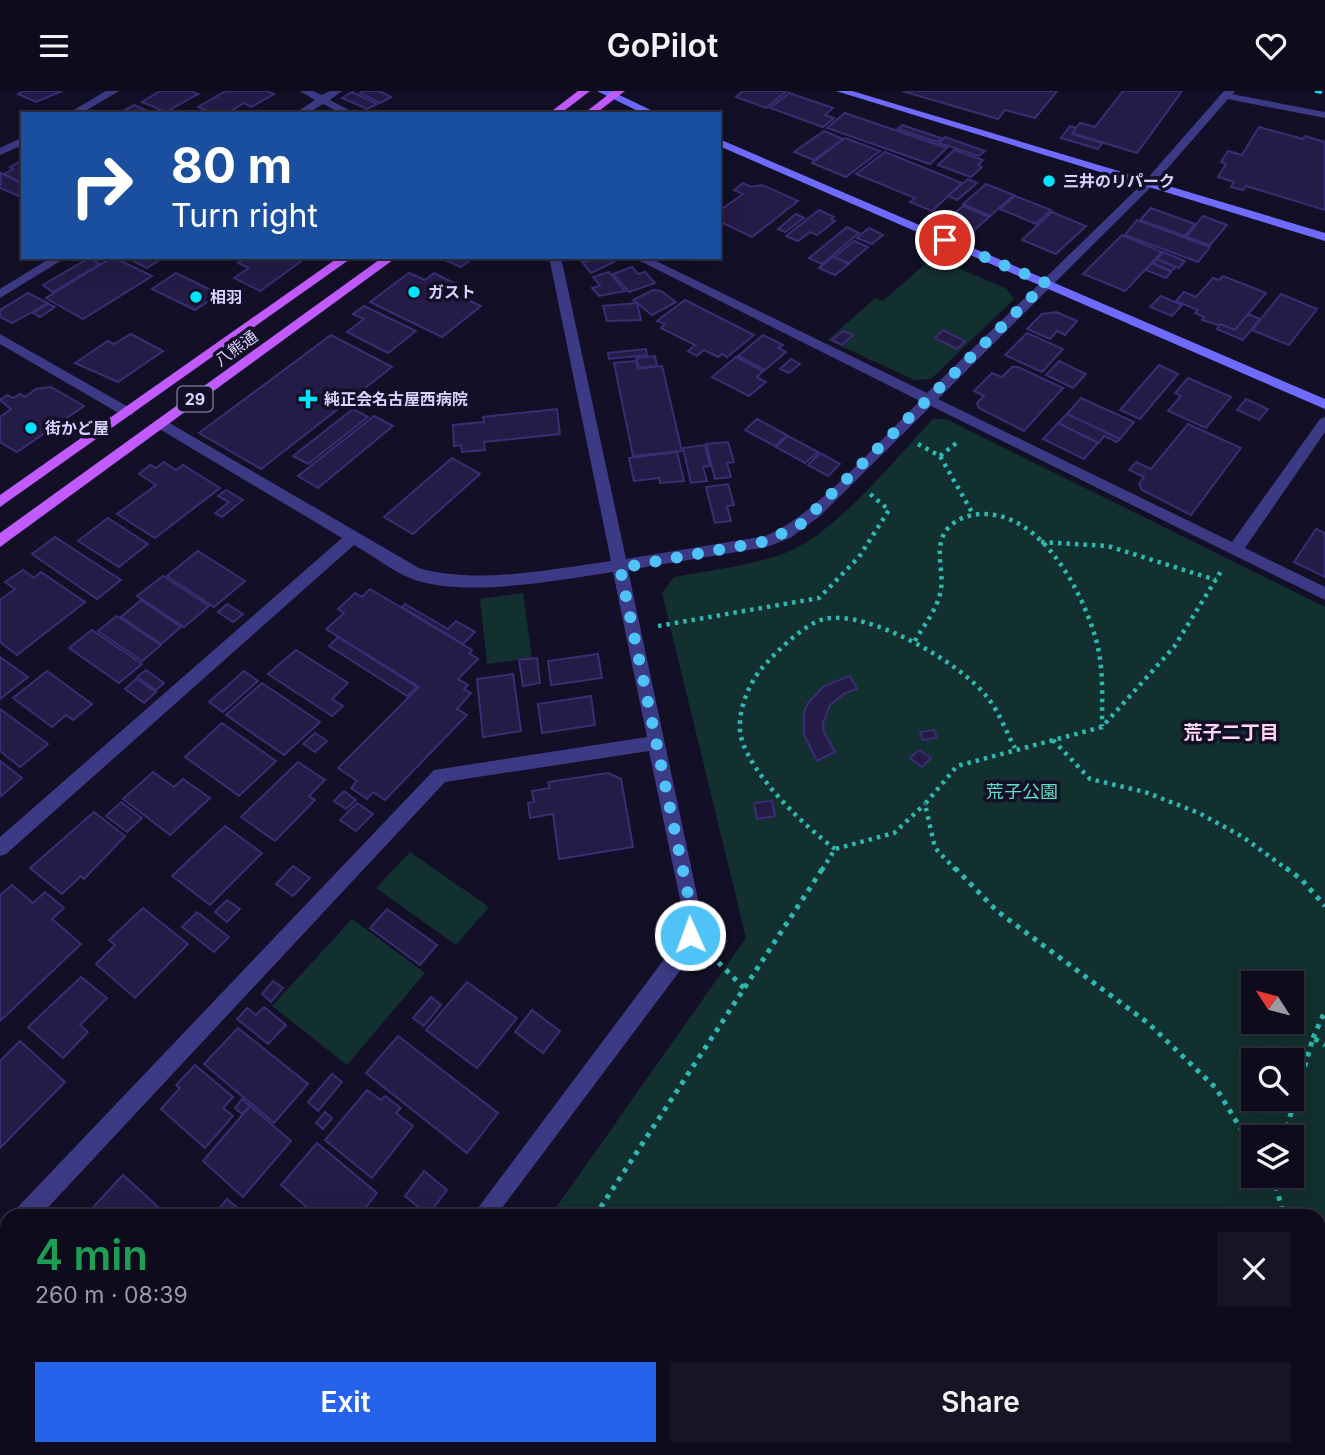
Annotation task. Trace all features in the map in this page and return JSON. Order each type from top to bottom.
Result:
[{"type":"main road","points":[[556,112],[586,91]]},
{"type":"main road","points":[[590,112],[611,93]]},
{"type":"main road","name":"八熊通","points":[[0,502],[344,259]]},
{"type":"main road","name":"八熊通","points":[[0,541],[388,259]]},
{"type":"street","points":[[76,112],[114,91]]},
{"type":"street","points":[[304,91],[347,112]]},
{"type":"street","points":[[302,112],[337,91]]},
{"type":"street","points":[[841,91],[1325,237]]},
{"type":"street","points":[[611,93],[650,112]]},
{"type":"street","points":[[161,424],[414,573],[439,582],[467,582],[620,568],[767,541],[801,524],[848,479],[1149,183],[1228,93],[1325,115]]},
{"type":"street","points":[[0,152],[21,141]]},
{"type":"street","points":[[721,143],[1325,404]]},
{"type":"street","points":[[0,294],[58,259]]},
{"type":"street","points":[[488,1209],[678,957],[690,935],[691,909],[555,259]]},
{"type":"street","points":[[642,259],[1325,594]]},
{"type":"street","points":[[0,338],[127,412]]},
{"type":"street","points":[[1235,550],[1325,422]]},
{"type":"street","points":[[0,848],[353,537]]},
{"type":"street","points":[[32,1209],[440,775],[657,743]]},
{"type":"path","points":[[895,432],[940,456],[973,515]]},
{"type":"path","points":[[633,631],[819,598],[859,557],[889,510],[848,479]]},
{"type":"path","points":[[915,641],[940,593],[940,545],[945,532],[957,521],[973,515],[1009,518],[1025,526],[1041,543],[1076,594],[1095,634],[1102,673],[1102,727]]},
{"type":"path","points":[[1041,543],[1065,540],[1101,544],[1216,580]]},
{"type":"path","points":[[600,1209],[835,849],[894,833],[925,804],[957,766],[1015,748],[1102,727],[1174,647],[1235,550]]},
{"type":"path","points":[[835,849],[815,834],[750,762],[740,734],[742,707],[757,674],[783,645],[824,619],[866,621],[915,641],[945,659],[987,696],[1015,748]]},
{"type":"path","points":[[1052,739],[1090,779],[1145,792],[1199,813],[1243,837],[1301,879],[1325,906]]},
{"type":"path","points":[[925,804],[935,848],[997,911],[1148,1023],[1216,1088],[1241,1129]]},
{"type":"path","points":[[690,935],[744,988]]},
{"type":"path","points":[[1288,1125],[1313,1038],[1325,1011]]},
{"type":"path","points":[[1313,1038],[1325,1045]]},
{"type":"path","points":[[1275,1188],[1282,1209]]},
{"type":"green space","points":[[933,257],[1007,289],[1014,299],[931,379],[914,380],[828,340],[875,298],[883,301]]},
{"type":"green space","name":"荒子公園","points":[[933,419],[946,419],[1325,607],[1325,1209],[555,1209],[746,938],[662,593],[674,577],[758,561],[785,553],[825,529],[864,494]]},
{"type":"green space","points":[[523,593],[532,658],[487,664],[480,599]]},
{"type":"green space","points":[[410,852],[489,907],[456,945],[376,888]]},
{"type":"green space","points":[[352,919],[425,973],[347,1065],[272,1006]]},
{"type":"building","points":[[23,91],[62,91],[36,102],[18,94]]},
{"type":"building","points":[[160,91],[191,91],[198,94],[166,112],[142,102]]},
{"type":"building","points":[[226,91],[267,91],[274,94],[251,107],[244,103],[229,112],[210,112],[198,107]]},
{"type":"building","points":[[379,91],[391,97],[380,103],[360,93]]},
{"type":"building","points":[[743,91],[787,91],[766,108],[736,97]]},
{"type":"building","points":[[902,91],[1057,91],[1035,118],[1005,110],[998,119]]},
{"type":"building","points":[[1123,91],[1182,91],[1137,153],[1072,133],[1080,123],[1095,127]]},
{"type":"building","points":[[352,92],[377,104],[367,109],[342,98]]},
{"type":"building","points":[[789,93],[833,108],[825,115],[834,118],[823,127],[770,108]]},
{"type":"building","points":[[134,105],[150,112],[121,112]]},
{"type":"building","points":[[845,113],[947,148],[930,164],[827,128]]},
{"type":"building","points":[[902,125],[941,138],[937,142],[898,129]]},
{"type":"building","points":[[1070,126],[1076,128],[1072,134],[1102,143],[1098,149],[1061,138]]},
{"type":"building","points":[[1259,127],[1325,142],[1325,210],[1246,186],[1243,190],[1231,187],[1234,182],[1218,177],[1226,164],[1221,162],[1228,151],[1242,155]]},
{"type":"building","points":[[824,131],[843,139],[814,160],[794,152]]},
{"type":"building","points":[[945,137],[985,151],[979,156],[939,143]]},
{"type":"building","points":[[845,138],[880,151],[846,177],[812,163]]},
{"type":"building","points":[[954,150],[983,160],[978,165],[982,167],[971,177],[938,165]]},
{"type":"building","points":[[885,152],[962,183],[932,211],[910,202],[915,198],[856,174]]},
{"type":"building","points":[[21,161],[21,182],[4,174],[13,169],[10,167]]},
{"type":"building","points":[[1,173],[21,183],[21,197],[0,188]]},
{"type":"building","points":[[968,179],[977,183],[957,200],[948,196]]},
{"type":"building","points":[[743,183],[751,187],[762,185],[798,201],[752,237],[721,222],[721,210],[743,194],[734,190]]},
{"type":"building","points":[[986,184],[1014,195],[990,216],[963,204]]},
{"type":"building","points":[[1015,196],[1051,210],[1036,224],[1000,209]]},
{"type":"building","points":[[963,206],[989,217],[973,231],[947,220]]},
{"type":"building","points":[[1151,208],[1195,224],[1185,236],[1140,220]]},
{"type":"building","points":[[819,210],[834,217],[831,219],[835,221],[817,235],[810,232],[798,241],[786,236]]},
{"type":"building","points":[[1052,212],[1086,226],[1056,254],[1022,240]]},
{"type":"building","points":[[796,214],[804,218],[785,232],[778,229]]},
{"type":"building","points":[[1203,216],[1227,225],[1210,245],[1186,237]]},
{"type":"building","points":[[1137,220],[1210,247],[1198,262],[1125,235]]},
{"type":"building","points":[[847,227],[859,233],[822,264],[809,258]]},
{"type":"building","points":[[869,228],[883,235],[872,244],[857,238]]},
{"type":"building","points":[[1122,235],[1162,252],[1125,291],[1083,274]]},
{"type":"building","points":[[854,241],[868,247],[849,263],[834,257]]},
{"type":"building","points":[[1163,252],[1185,261],[1179,268],[1157,259]]},
{"type":"building","points":[[833,257],[849,264],[835,275],[819,268]]},
{"type":"building","points":[[87,259],[100,264],[53,292],[43,285]]},
{"type":"building","points":[[110,259],[117,259],[152,276],[83,319],[46,298]]},
{"type":"building","points":[[130,259],[161,259],[147,268]]},
{"type":"building","points":[[243,259],[304,259],[260,291],[234,278],[249,268],[238,263]]},
{"type":"building","points":[[443,259],[471,259],[461,267]]},
{"type":"building","points":[[586,259],[611,259],[614,262],[591,273],[582,262],[588,261]]},
{"type":"building","points":[[1156,259],[1176,267],[1171,271],[1153,263]]},
{"type":"building","points":[[1152,263],[1171,272],[1166,278],[1146,270]]},
{"type":"building","points":[[632,267],[638,274],[645,272],[655,283],[629,292],[613,274]]},
{"type":"building","points":[[609,272],[625,291],[599,296],[592,288],[600,286],[593,277]]},
{"type":"building","points":[[176,273],[219,294],[195,310],[152,289]]},
{"type":"building","points":[[409,273],[425,280],[434,273],[454,283],[446,290],[481,306],[442,337],[370,302]]},
{"type":"building","points":[[1223,276],[1266,293],[1235,330],[1202,320],[1204,317],[1195,313],[1198,310],[1176,301],[1184,292],[1196,297],[1213,278],[1219,280]]},
{"type":"building","points":[[653,290],[661,291],[676,302],[652,315],[633,300]]},
{"type":"building","points":[[28,293],[48,303],[12,323],[0,317],[0,310]]},
{"type":"building","points":[[1281,294],[1317,309],[1289,345],[1252,330]]},
{"type":"building","points":[[1161,296],[1182,305],[1172,316],[1150,307]]},
{"type":"building","points":[[685,300],[754,335],[727,357],[722,354],[718,357],[704,350],[697,356],[688,351],[695,345],[661,328],[665,324],[657,321]]},
{"type":"building","points":[[637,303],[641,320],[607,321],[603,306]]},
{"type":"building","points":[[48,304],[55,307],[40,317],[33,313]]},
{"type":"building","points":[[364,306],[416,331],[388,353],[347,332],[364,319],[353,314]]},
{"type":"building","points":[[1056,312],[1077,321],[1065,335],[1057,331],[1050,339],[1027,329],[1042,314]]},
{"type":"building","points":[[1248,314],[1260,319],[1243,340],[1217,329],[1220,324],[1235,330]]},
{"type":"building","points":[[943,330],[965,341],[957,349],[935,338]]},
{"type":"building","points":[[843,331],[853,335],[842,345],[832,340]]},
{"type":"building","points":[[1027,333],[1063,349],[1042,372],[1005,355]]},
{"type":"building","points":[[131,334],[163,351],[118,382],[75,363],[108,341],[114,344]]},
{"type":"building","points":[[331,335],[392,367],[261,469],[199,433]]},
{"type":"building","points":[[763,335],[783,345],[778,348],[786,352],[765,370],[738,356]]},
{"type":"building","points":[[646,349],[647,355],[609,359],[608,353]]},
{"type":"building","points":[[655,356],[657,366],[639,368],[636,358]]},
{"type":"building","points":[[736,357],[763,371],[757,377],[766,382],[749,396],[712,377]]},
{"type":"building","points":[[791,359],[800,364],[789,373],[780,369]]},
{"type":"building","points":[[636,361],[638,369],[662,366],[682,451],[633,456],[614,363]]},
{"type":"building","points":[[1059,361],[1086,374],[1073,388],[1046,375]]},
{"type":"building","points":[[1159,365],[1178,374],[1140,419],[1120,410]]},
{"type":"building","points":[[1012,367],[1018,367],[1063,388],[1024,431],[979,408],[977,403],[984,396],[974,391],[992,373],[1002,377]]},
{"type":"building","points":[[1188,378],[1231,397],[1206,428],[1168,411],[1181,396],[1175,393]]},
{"type":"building","points":[[51,387],[84,406],[17,452],[0,442],[0,417],[11,409],[0,400],[7,395],[13,398],[20,394],[25,397],[36,389]]},
{"type":"building","points":[[1081,398],[1134,422],[1120,439],[1067,414]]},
{"type":"building","points":[[1246,399],[1268,409],[1259,420],[1237,410]]},
{"type":"building","points":[[353,409],[368,417],[308,464],[293,456]]},
{"type":"building","points":[[557,409],[560,434],[484,442],[485,450],[462,452],[461,445],[454,446],[453,425],[484,422],[483,417]]},
{"type":"building","points":[[1067,414],[1120,439],[1117,442],[1104,436],[1099,443],[1058,423]]},
{"type":"building","points":[[374,416],[393,426],[318,488],[298,476]]},
{"type":"building","points":[[757,419],[787,435],[775,446],[745,430]]},
{"type":"building","points":[[1058,423],[1098,443],[1084,459],[1043,439]]},
{"type":"building","points":[[1188,424],[1241,448],[1191,515],[1142,490],[1139,484],[1144,477],[1129,470],[1136,462],[1151,469]]},
{"type":"building","points":[[788,436],[818,452],[805,463],[776,447]]},
{"type":"building","points":[[728,442],[734,462],[727,463],[731,477],[715,479],[706,444]]},
{"type":"building","points":[[705,445],[710,466],[703,467],[707,481],[691,483],[683,448]]},
{"type":"building","points":[[677,452],[684,481],[660,483],[659,478],[634,481],[629,458]]},
{"type":"building","points":[[820,453],[840,464],[828,476],[808,465]]},
{"type":"building","points":[[452,458],[480,474],[413,534],[384,517]]},
{"type":"building","points":[[164,462],[176,470],[183,465],[220,488],[155,538],[117,514],[156,485],[139,474],[150,465],[156,468]]},
{"type":"building","points":[[728,484],[734,505],[727,506],[731,521],[715,523],[706,487]]},
{"type":"building","points":[[226,490],[243,500],[222,517],[215,513],[229,502],[218,496]]},
{"type":"building","points":[[108,518],[148,544],[119,567],[78,541]]},
{"type":"building","points":[[1316,529],[1325,533],[1325,577],[1294,562]]},
{"type":"building","points":[[55,537],[121,580],[97,599],[32,554]]},
{"type":"building","points":[[198,551],[245,581],[214,607],[167,576]]},
{"type":"building","points":[[23,570],[34,578],[41,572],[85,602],[17,655],[0,642],[0,600],[15,589],[5,582]]},
{"type":"building","points":[[163,576],[209,606],[184,627],[137,596]]},
{"type":"building","points":[[370,589],[472,650],[469,653],[478,659],[458,679],[468,685],[464,689],[471,693],[457,709],[467,715],[385,800],[373,792],[367,799],[351,788],[357,781],[338,768],[419,687],[326,629],[344,613],[338,609],[355,593],[362,597]]},
{"type":"building","points":[[141,600],[181,627],[161,644],[121,617]]},
{"type":"building","points":[[227,604],[243,614],[233,622],[218,612]]},
{"type":"building","points":[[405,604],[448,629],[456,621],[475,632],[463,644],[402,607]]},
{"type":"building","points":[[117,616],[161,645],[142,661],[98,631]]},
{"type":"building","points":[[92,630],[142,664],[119,683],[69,648]]},
{"type":"building","points":[[338,637],[417,687],[407,696],[329,646]]},
{"type":"building","points":[[296,650],[348,683],[332,699],[343,706],[332,716],[268,674]]},
{"type":"building","points":[[598,654],[602,678],[551,685],[548,661]]},
{"type":"building","points":[[0,657],[28,677],[0,699]]},
{"type":"building","points":[[537,658],[540,683],[523,686],[519,660]]},
{"type":"building","points":[[146,670],[164,683],[156,690],[137,677]]},
{"type":"building","points":[[47,671],[92,704],[73,720],[66,715],[52,727],[13,698]]},
{"type":"building","points":[[244,671],[258,681],[223,712],[209,702]]},
{"type":"building","points":[[513,674],[521,731],[483,737],[477,679]]},
{"type":"building","points":[[850,676],[857,689],[845,693],[830,705],[823,723],[824,732],[835,752],[817,761],[804,735],[804,712],[808,703],[824,686]]},
{"type":"building","points":[[136,679],[156,692],[144,703],[125,689]]},
{"type":"building","points":[[262,683],[320,722],[284,755],[226,715]]},
{"type":"building","points":[[591,696],[595,725],[542,733],[538,704]]},
{"type":"building","points":[[0,709],[48,744],[20,767],[0,751]]},
{"type":"building","points":[[222,723],[276,761],[239,796],[185,757]]},
{"type":"building","points":[[934,730],[937,738],[923,740],[920,732]]},
{"type":"building","points":[[315,733],[327,741],[315,752],[303,744]]},
{"type":"building","points":[[919,750],[931,758],[922,767],[910,758]]},
{"type":"building","points":[[0,761],[22,778],[0,797]]},
{"type":"building","points":[[298,762],[325,780],[309,796],[315,800],[275,841],[241,817]]},
{"type":"building","points":[[153,772],[174,787],[183,779],[210,798],[170,835],[123,799]]},
{"type":"building","points":[[608,773],[621,779],[633,847],[559,859],[553,814],[530,818],[528,803],[534,802],[532,791],[550,788],[548,782]]},
{"type":"building","points":[[344,791],[356,800],[346,809],[334,801]]},
{"type":"building","points":[[772,801],[775,816],[757,819],[754,803]]},
{"type":"building","points":[[121,802],[142,818],[127,832],[106,816]]},
{"type":"building","points":[[357,803],[373,814],[356,831],[340,820]]},
{"type":"building","points":[[94,812],[125,836],[84,879],[81,876],[62,894],[30,868]]},
{"type":"building","points":[[225,826],[262,853],[210,905],[172,876]]},
{"type":"building","points":[[293,866],[310,878],[293,896],[276,884]]},
{"type":"building","points":[[12,885],[33,903],[45,892],[64,908],[52,919],[81,944],[0,1021],[0,895]]},
{"type":"building","points":[[227,900],[240,909],[227,922],[215,912]]},
{"type":"building","points":[[143,908],[188,944],[135,998],[96,964],[115,945],[109,940]]},
{"type":"building","points":[[387,909],[437,945],[420,965],[370,928]]},
{"type":"building","points":[[197,912],[229,937],[214,952],[182,927]]},
{"type":"building","points":[[81,977],[107,998],[80,1025],[88,1032],[63,1058],[28,1027]]},
{"type":"building","points":[[273,981],[283,988],[271,1002],[262,994]]},
{"type":"building","points":[[467,982],[517,1018],[477,1068],[426,1030]]},
{"type":"building","points":[[431,997],[441,1005],[424,1026],[413,1018]]},
{"type":"building","points":[[264,1007],[286,1025],[268,1044],[237,1019],[247,1008],[256,1015]]},
{"type":"building","points":[[532,1010],[560,1031],[543,1053],[515,1032]]},
{"type":"building","points":[[238,1028],[308,1084],[274,1123],[204,1064]]},
{"type":"building","points":[[398,1036],[498,1113],[467,1153],[366,1073]]},
{"type":"building","points":[[20,1041],[65,1082],[0,1148],[0,1061]]},
{"type":"building","points":[[195,1065],[233,1097],[223,1108],[233,1116],[205,1148],[161,1109],[180,1088],[176,1085]]},
{"type":"building","points":[[332,1074],[342,1082],[318,1111],[308,1102]]},
{"type":"building","points":[[367,1090],[381,1100],[385,1096],[401,1108],[396,1113],[413,1126],[372,1178],[325,1140]]},
{"type":"building","points":[[242,1099],[250,1106],[242,1114],[235,1108]]},
{"type":"building","points":[[250,1106],[291,1141],[243,1197],[203,1161]]},
{"type":"building","points":[[325,1112],[332,1118],[323,1129],[316,1123]]},
{"type":"building","points":[[317,1143],[377,1193],[364,1209],[309,1209],[281,1185]]},
{"type":"building","points":[[424,1171],[447,1190],[433,1209],[421,1209],[405,1196]]},
{"type":"building","points":[[123,1175],[160,1209],[91,1209]]},
{"type":"building","points":[[227,1199],[239,1209],[219,1209]]},
{"type":"railway","points":[[1315,91],[1325,93]]},
{"type":"place","name":"三井のリパーク","points":[[1049,181]]},
{"type":"place","name":"ガスト","points":[[414,292]]},
{"type":"place","name":"相羽","points":[[196,297]]},
{"type":"place","name":"純正会名古屋西病院","points":[[308,399]]},
{"type":"place","name":"街かど屋","points":[[31,428]]},
{"type":"district","name":"荒子二丁目","points":[[1231,732]]},
{"type":"route","points":[[690,935],[691,909],[620,568],[767,541],[801,524],[1046,283],[945,240]]}]
